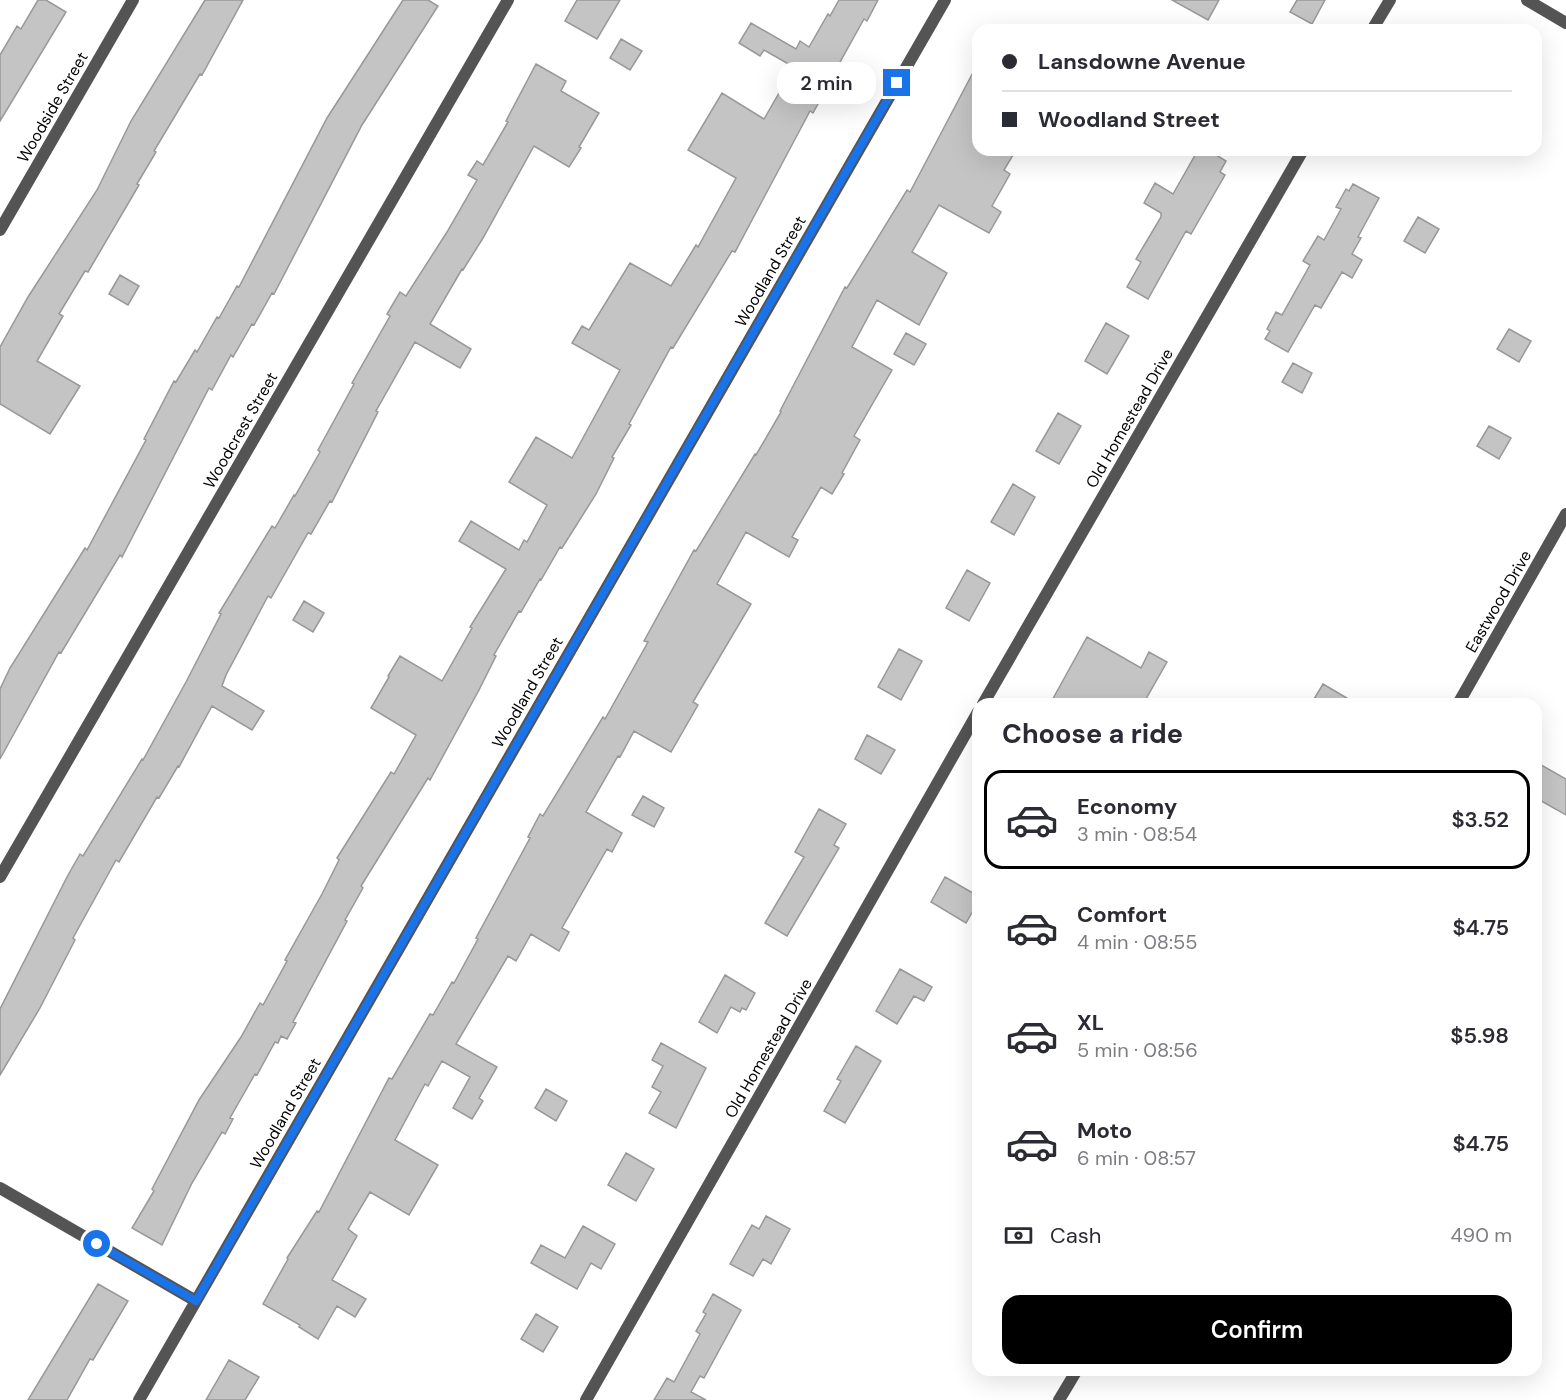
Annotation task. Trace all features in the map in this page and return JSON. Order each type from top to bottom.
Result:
[{"type":"street","name":"Woodside Street","points":[[0,230],[133,0]]},
{"type":"street","name":"Woodcrest Street","points":[[0,877],[508,0]]},
{"type":"street","name":"Woodland Street","points":[[139,1400],[945,0]]},
{"type":"street","points":[[1376,24],[1390,0]]},
{"type":"street","points":[[1527,0],[1566,22]]},
{"type":"street","name":"Old Homestead Drive","points":[[986,698],[1300,156]]},
{"type":"street","name":"Eastwood Drive","points":[[1461,698],[1566,514]]},
{"type":"street","name":"Old Homestead Drive","points":[[586,1400],[972,723]]},
{"type":"street","points":[[0,1188],[196,1301]]},
{"type":"street","points":[[1059,1400],[1073,1376]]},
{"type":"building","points":[[38,0],[46,0],[66,12],[0,121],[0,55],[17,26],[21,29]]},
{"type":"building","points":[[205,0],[243,0],[202,75],[200,74],[154,151],[156,152],[137,184],[139,185],[88,272],[85,271],[59,314],[63,316],[37,361],[80,386],[50,434],[0,404],[0,347],[28,297],[97,190],[131,121]]},
{"type":"building","points":[[403,0],[428,0],[438,6],[362,125],[274,294],[272,293],[233,357],[231,355],[212,390],[209,388],[122,557],[120,555],[61,653],[59,652],[0,759],[0,689],[10,668],[85,548],[87,550],[146,440],[144,439],[174,381],[176,382],[195,350],[197,352],[237,286],[239,287],[327,118]]},
{"type":"building","points":[[577,0],[620,0],[597,39],[565,21]]},
{"type":"building","points":[[839,0],[878,0],[867,21],[864,19],[839,64],[843,66],[831,88],[828,86],[813,113],[810,111],[735,252],[732,251],[673,348],[671,347],[612,457],[614,458],[596,494],[562,548],[560,547],[521,612],[519,611],[430,780],[428,778],[361,886],[363,888],[293,1022],[296,1023],[287,1039],[281,1036],[278,1043],[275,1042],[257,1075],[255,1074],[230,1118],[233,1119],[225,1134],[222,1132],[192,1183],[162,1245],[132,1228],[154,1191],[152,1189],[199,1100],[241,1037],[260,1003],[263,1005],[322,894],[339,860],[337,858],[391,772],[394,774],[416,735],[371,708],[400,656],[442,681],[472,628],[470,627],[506,569],[459,541],[471,521],[519,550],[524,540],[527,542],[547,505],[509,482],[536,437],[572,458],[620,370],[572,343],[582,326],[589,330],[630,263],[671,286],[696,245],[698,247],[736,178],[688,150],[722,93],[764,119],[794,67],[764,50],[760,56],[739,43],[751,23],[796,49],[800,41],[809,47]]},
{"type":"building","points":[[1172,0],[1219,0],[1208,20]]},
{"type":"building","points":[[1297,0],[1325,0],[1312,24],[1290,12]]},
{"type":"building","points":[[621,39],[642,51],[630,70],[610,58]]},
{"type":"building","points":[[536,64],[566,81],[561,91],[599,113],[579,147],[581,148],[569,167],[534,146],[483,238],[430,324],[471,349],[460,368],[415,342],[376,411],[378,412],[332,502],[330,501],[311,534],[308,533],[271,598],[268,596],[226,675],[222,686],[264,711],[252,730],[212,706],[179,767],[159,798],[157,797],[119,862],[116,860],[73,938],[75,940],[40,1008],[0,1075],[0,1009],[67,877],[80,854],[83,856],[143,760],[186,682],[221,614],[219,613],[272,526],[275,528],[320,452],[318,450],[354,384],[352,383],[390,316],[387,314],[400,292],[406,296],[447,232],[477,180],[468,175],[477,161],[483,165],[508,122],[506,121]]},
{"type":"building","points":[[972,74],[972,156],[1012,156],[1004,170],[1010,174],[992,206],[1001,212],[989,233],[939,205],[912,252],[947,273],[919,325],[877,300],[852,347],[892,370],[854,436],[860,440],[842,473],[844,474],[832,494],[821,487],[792,537],[798,540],[789,557],[746,532],[717,584],[751,604],[693,702],[698,705],[671,752],[634,731],[620,757],[618,756],[586,812],[622,833],[612,852],[607,849],[562,928],[569,932],[559,951],[531,934],[516,961],[508,956],[456,1044],[497,1067],[479,1098],[483,1101],[472,1119],[453,1108],[470,1077],[442,1061],[428,1086],[425,1084],[395,1140],[438,1165],[409,1215],[370,1192],[348,1229],[357,1236],[332,1280],[366,1299],[355,1317],[337,1306],[318,1339],[299,1327],[300,1325],[263,1304],[287,1258],[317,1211],[319,1212],[389,1078],[392,1079],[430,1014],[433,1015],[452,982],[454,983],[530,838],[528,837],[540,814],[543,816],[603,717],[605,719],[648,642],[644,641],[694,550],[696,551],[781,412],[845,287],[847,288],[907,190],[910,192]]},
{"type":"building","points":[[1195,156],[1218,156],[1226,161],[1220,172],[1225,175],[1191,234],[1186,231],[1148,299],[1127,287],[1141,262],[1136,259],[1161,217],[1161,213],[1144,203],[1155,183],[1173,194]]},
{"type":"building","points":[[1353,184],[1379,198],[1358,237],[1361,238],[1352,254],[1362,260],[1352,278],[1342,272],[1321,308],[1315,305],[1288,352],[1265,339],[1270,331],[1267,329],[1276,312],[1282,315],[1310,265],[1303,261],[1318,236],[1324,240],[1341,209],[1336,207],[1346,189],[1349,191]]},
{"type":"building","points":[[1418,217],[1439,229],[1425,253],[1404,241]]},
{"type":"building","points":[[120,275],[139,286],[128,305],[109,294]]},
{"type":"building","points":[[1106,323],[1129,336],[1107,374],[1085,361]]},
{"type":"building","points":[[1509,329],[1531,341],[1519,362],[1497,349]]},
{"type":"building","points":[[906,333],[926,344],[914,365],[894,354]]},
{"type":"building","points":[[1293,363],[1312,373],[1302,393],[1282,382]]},
{"type":"building","points":[[1058,413],[1081,426],[1059,464],[1036,451]]},
{"type":"building","points":[[1489,426],[1511,438],[1499,459],[1477,446]]},
{"type":"building","points":[[1013,484],[1035,497],[1014,535],[991,522]]},
{"type":"building","points":[[967,570],[990,583],[969,621],[946,608]]},
{"type":"building","points":[[304,601],[324,613],[313,632],[293,620]]},
{"type":"building","points":[[1087,637],[1141,668],[1149,652],[1167,662],[1146,698],[1053,698]]},
{"type":"building","points":[[899,649],[922,661],[901,700],[878,687]]},
{"type":"building","points":[[1323,684],[1347,698],[1315,698]]},
{"type":"building","points":[[867,735],[895,750],[881,774],[855,759]]},
{"type":"building","points":[[1542,765],[1566,779],[1566,815],[1542,801]]},
{"type":"building","points":[[643,796],[664,808],[654,827],[632,815]]},
{"type":"building","points":[[819,809],[846,824],[834,845],[839,848],[787,936],[765,923],[804,857],[795,852]]},
{"type":"building","points":[[945,877],[972,893],[972,912],[966,923],[931,902]]},
{"type":"building","points":[[900,969],[932,987],[924,1001],[914,996],[897,1024],[876,1011]]},
{"type":"building","points":[[725,975],[755,993],[746,1010],[742,1008],[740,1012],[731,1007],[717,1033],[699,1022]]},
{"type":"building","points":[[661,1043],[706,1068],[676,1128],[649,1113],[661,1092],[652,1087],[663,1066],[652,1060]]},
{"type":"building","points":[[856,1046],[881,1061],[845,1123],[824,1111],[841,1081],[837,1079]]},
{"type":"building","points":[[546,1089],[567,1101],[556,1121],[535,1108]]},
{"type":"building","points":[[626,1153],[654,1169],[636,1201],[608,1185]]},
{"type":"building","points":[[766,1216],[790,1229],[771,1264],[763,1259],[753,1276],[730,1264],[752,1225],[759,1229]]},
{"type":"building","points":[[583,1226],[615,1244],[601,1269],[591,1263],[577,1289],[531,1263],[541,1245],[565,1258]]},
{"type":"building","points":[[98,1284],[128,1301],[93,1360],[90,1359],[67,1400],[28,1400]]},
{"type":"building","points":[[713,1294],[741,1310],[704,1378],[700,1376],[691,1392],[706,1400],[654,1400],[667,1378],[674,1382],[700,1334],[696,1331],[706,1314],[703,1312]]},
{"type":"building","points":[[536,1314],[558,1327],[543,1352],[521,1339]]},
{"type":"building","points":[[229,1360],[259,1377],[245,1400],[206,1400]]},
{"type":"route","points":[[97,1244],[196,1301],[897,83]]}]
